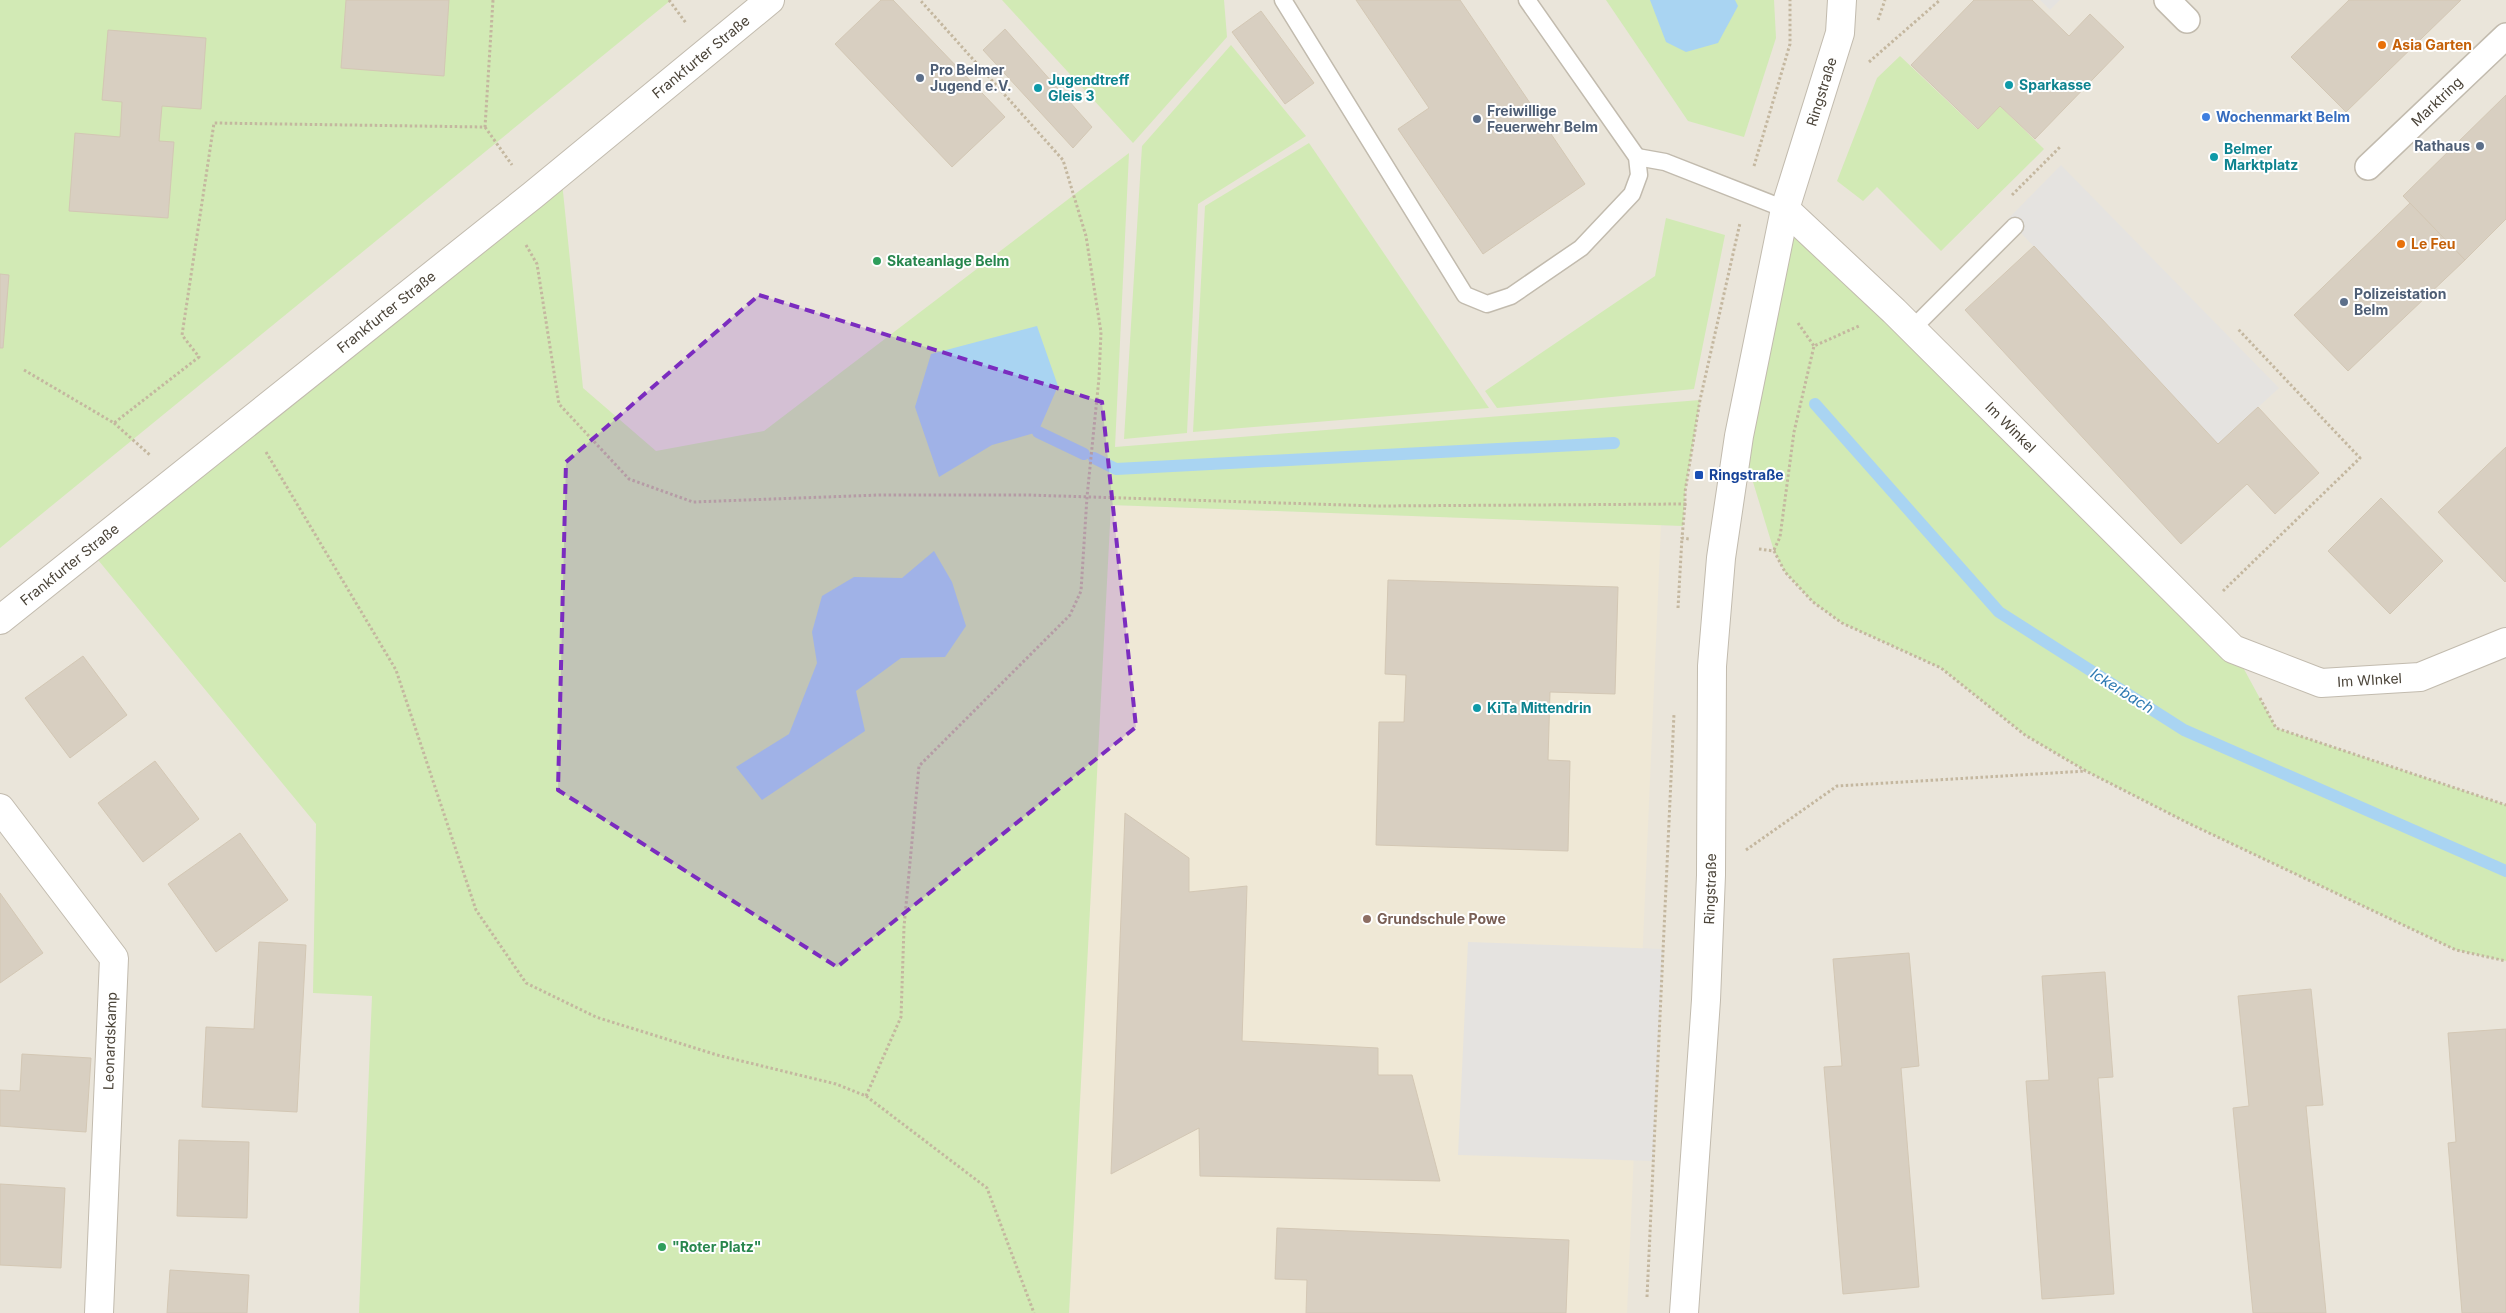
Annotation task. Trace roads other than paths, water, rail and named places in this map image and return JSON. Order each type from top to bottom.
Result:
[{"type":"street","name":"Frankfurter Straße","points":[[0,620],[509,214],[770,0]]},
{"type":"street","name":"Ringstraße","points":[[1684,1313],[1706,1000],[1711,875],[1712,666],[1723,543],[1739,436],[1785,210],[1840,33],[1842,0]]},
{"type":"street","points":[[2167,0],[2187,20]]},
{"type":"street","name":"Marktring","points":[[2368,167],[2506,36]]},
{"type":"street","name":"Im Winkel","points":[[1785,210],[1903,320],[2233,649]]},
{"type":"street","name":"Im WInkel","points":[[2233,649],[2321,683],[2420,677],[2506,642]]},
{"type":"street","name":"Leonardskamp","points":[[0,808],[114,958],[100,1313]]},
{"type":"lane","points":[[1283,0],[1465,295],[1487,304],[1511,296],[1581,248],[1632,194],[1639,175],[1637,157],[1527,0]]},
{"type":"lane","points":[[1637,157],[1666,162],[1746,192],[1785,210]]},
{"type":"lane","points":[[1903,320],[2015,226]]},
{"type":"water","points":[[1650,0],[1735,0],[1738,6],[1718,43],[1686,52],[1666,42]]},
{"type":"water","points":[[1037,326],[1058,386],[1038,432],[992,445],[939,477],[915,407],[931,354]]},
{"type":"water","points":[[934,551],[952,582],[966,626],[945,657],[901,658],[856,691],[865,731],[762,800],[736,767],[789,734],[817,663],[812,632],[822,596],[854,577],[902,578]]},
{"type":"waterway","name":"Ickerbach","points":[[1815,404],[1999,612],[2184,730],[2506,871]]},
{"type":"waterway","points":[[1038,432],[1084,454]]},
{"type":"waterway","points":[[1094,458],[1116,469],[1614,443]]},
{"type":"place","name":"Asia Garten","points":[[2382,45]]},
{"type":"place","name":"Pro Belmer Jugend e.V.","points":[[920,78]]},
{"type":"place","name":"Sparkasse","points":[[2009,85]]},
{"type":"place","name":"Jugendtreff Gleis 3","points":[[1038,88]]},
{"type":"place","name":"Wochenmarkt Belm","points":[[2206,117]]},
{"type":"place","name":"Freiwillige Feuerwehr Belm","points":[[1477,119]]},
{"type":"place","name":"Rathaus","points":[[2480,146]]},
{"type":"place","name":"Belmer Marktplatz","points":[[2214,157]]},
{"type":"place","name":"Le Feu","points":[[2401,244]]},
{"type":"place","name":"Skateanlage Belm","points":[[877,261]]},
{"type":"place","name":"Polizeistation Belm","points":[[2344,302]]},
{"type":"place","name":"Ringstraße","points":[[1699,475]]},
{"type":"place","name":"KiTa Mittendrin","points":[[1477,708]]},
{"type":"place","name":"Grundschule Powe","points":[[1367,919]]},
{"type":"place","name":"\"Roter Platz\"","points":[[662,1247]]}]
